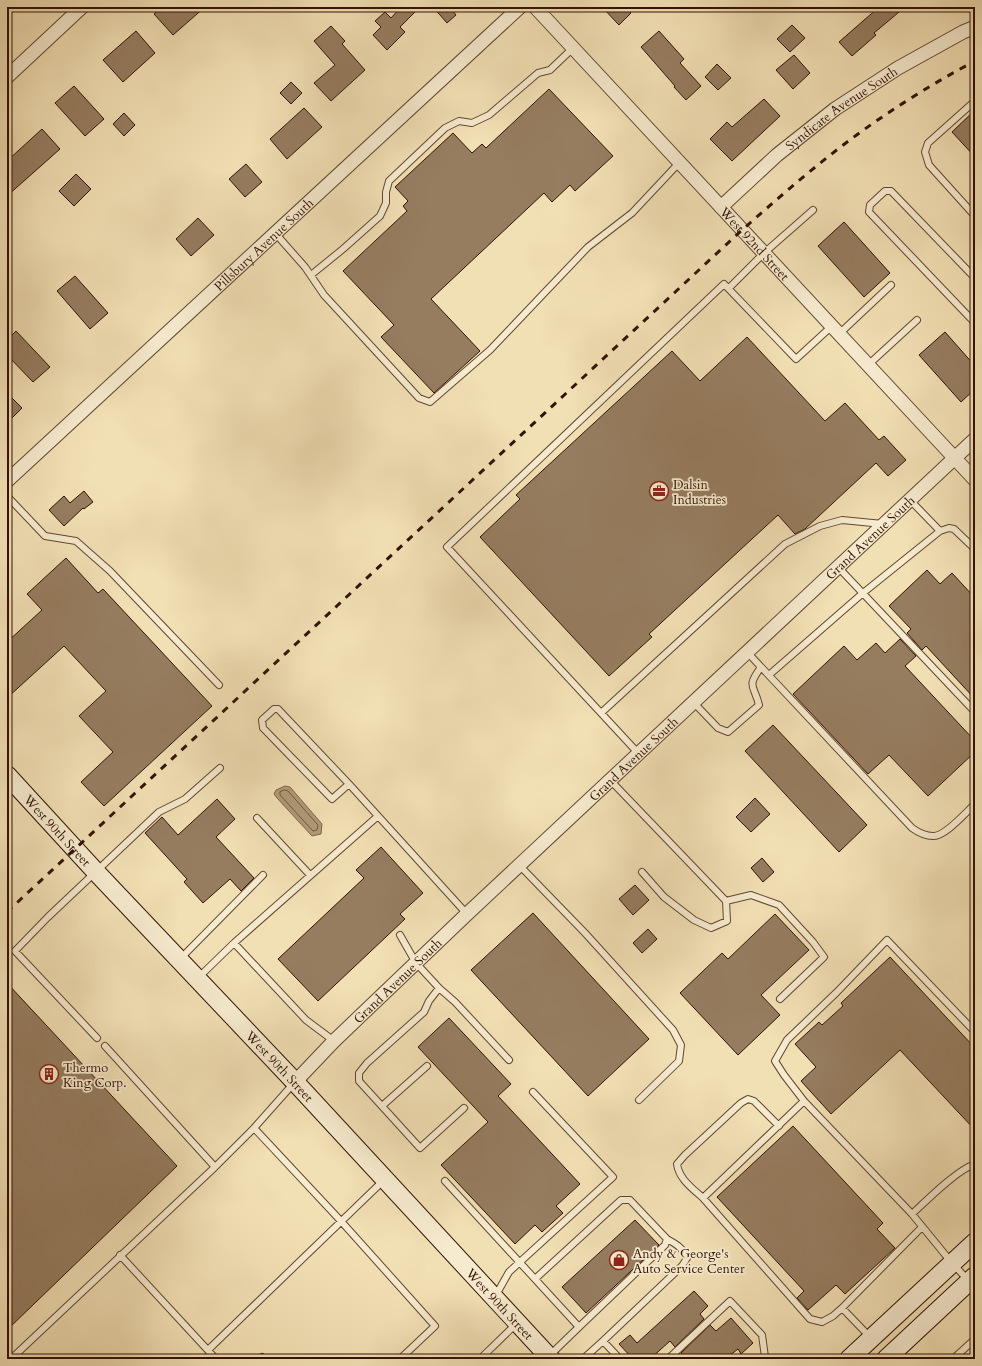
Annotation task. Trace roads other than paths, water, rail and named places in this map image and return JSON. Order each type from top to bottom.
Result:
[{"type":"street","points":[[7,77],[82,7]]},
{"type":"street","name":"Pillsbury Avenue South","points":[[7,481],[520,7]]},
{"type":"street","name":"West 92nd Street","points":[[535,7],[975,480]]},
{"type":"street","name":"Syndicate Avenue South","points":[[721,207],[777,155],[835,109],[898,68],[975,27]]},
{"type":"street","name":"Grand Avenue South","points":[[295,1082],[334,1041],[467,914],[611,781],[975,439]]},
{"type":"street","name":"West 90th Street","points":[[7,775],[96,872],[295,1082],[549,1358]]},
{"type":"street","points":[[849,1359],[975,1242]]},
{"type":"street","points":[[886,1359],[972,1279]]},
{"type":"lane","points":[[311,275],[380,216],[386,203],[386,192],[389,181],[445,128],[459,122],[472,123],[489,115],[538,73],[550,70],[573,48]]},
{"type":"lane","points":[[975,101],[928,143],[925,152],[929,165],[975,216]]},
{"type":"lane","points":[[276,233],[305,267],[324,295],[419,398],[430,402],[490,350],[588,247],[632,213],[679,163]]},
{"type":"lane","points":[[975,278],[891,191],[885,191],[870,205],[869,212],[975,323]]},
{"type":"lane","points":[[729,288],[764,254],[814,210]]},
{"type":"lane","points":[[639,754],[447,546],[724,284],[796,359],[836,330],[891,285]]},
{"type":"lane","points":[[868,365],[917,320]]},
{"type":"lane","points":[[7,496],[45,536],[76,541],[104,566],[219,685]]},
{"type":"lane","points":[[910,500],[940,531]]},
{"type":"lane","points":[[601,713],[785,544],[820,526],[842,520],[884,524]]},
{"type":"lane","points":[[769,676],[863,593],[940,531],[949,528],[954,529],[975,548]]},
{"type":"lane","points":[[838,567],[975,712]]},
{"type":"lane","points":[[747,652],[912,828],[922,834],[934,836],[943,834],[975,804]]},
{"type":"lane","points":[[694,703],[718,728],[728,732],[759,705],[752,688],[753,679],[761,668]]},
{"type":"lane","points":[[349,784],[332,799],[263,728],[262,720],[274,709],[278,709],[349,784],[467,914]]},
{"type":"lane","points":[[97,1038],[15,951],[48,917],[159,812],[185,799],[220,768]]},
{"type":"lane","points":[[611,781],[726,901],[727,922],[711,928],[694,920],[664,897],[642,872]]},
{"type":"lane","points":[[197,978],[234,943],[378,816]]},
{"type":"lane","points":[[257,818],[310,875]]},
{"type":"lane","points":[[520,866],[585,933],[673,1030],[681,1045],[680,1061],[639,1100]]},
{"type":"lane","points":[[179,959],[263,875]]},
{"type":"lane","points":[[726,901],[751,895],[779,905],[813,942],[824,957],[780,998]]},
{"type":"lane","points":[[400,935],[416,963],[439,988],[455,1002],[508,1060]]},
{"type":"lane","points":[[972,1279],[952,1263],[912,1214],[804,1102],[775,1062],[787,1040],[837,992],[887,940],[975,1032]]},
{"type":"lane","points":[[234,943],[306,1020],[334,1041]]},
{"type":"lane","points":[[439,988],[429,1001],[424,1012],[367,1063],[359,1073],[359,1081],[420,1148],[464,1108]]},
{"type":"lane","points":[[105,1046],[215,1167]]},
{"type":"lane","points":[[382,1106],[427,1066]]},
{"type":"lane","points":[[11,1359],[215,1167],[254,1128],[295,1082]]},
{"type":"lane","points":[[495,1299],[509,1272],[613,1176],[533,1092]]},
{"type":"lane","points":[[779,1126],[754,1101],[748,1099],[741,1103],[685,1155],[677,1164],[678,1171],[684,1181],[703,1198],[810,1319],[822,1322],[833,1316],[922,1227]]},
{"type":"lane","points":[[703,1198],[804,1102]]},
{"type":"lane","points":[[254,1128],[340,1220],[435,1326],[400,1359]]},
{"type":"lane","points":[[912,1214],[948,1182],[969,1166],[975,1164]]},
{"type":"lane","points":[[208,1350],[340,1220],[384,1180]]},
{"type":"lane","points":[[444,1181],[579,1327]]},
{"type":"lane","points":[[535,1279],[621,1200],[630,1200],[667,1239],[685,1252],[687,1258],[682,1266],[583,1359]]},
{"type":"lane","points":[[549,1358],[579,1327],[665,1245],[667,1239]]},
{"type":"lane","points":[[120,1256],[216,1359]]},
{"type":"lane","points":[[670,1358],[730,1301],[762,1334],[763,1358]]},
{"type":"lane","points":[[842,1308],[871,1338]]},
{"type":"lane","points":[[480,1359],[517,1323]]},
{"type":"lane","points":[[953,1359],[975,1339]]},
{"type":"lane","points":[[603,1341],[620,1359]]},
{"type":"lane","points":[[259,1359],[262,1357],[264,1359]]},
{"type":"water","points":[[285,786],[290,787],[322,824],[321,834],[312,836],[274,794],[276,790]]},
{"type":"railway","points":[[7,912],[742,230],[789,189],[855,136],[922,91],[975,61]]},
{"type":"place","name":"Dalsin Industries","points":[[659,491]]},
{"type":"place","name":"Thermo King Corp.","points":[[49,1074]]},
{"type":"place","name":"Andy & George's Auto Service Center","points":[[619,1260]]}]
